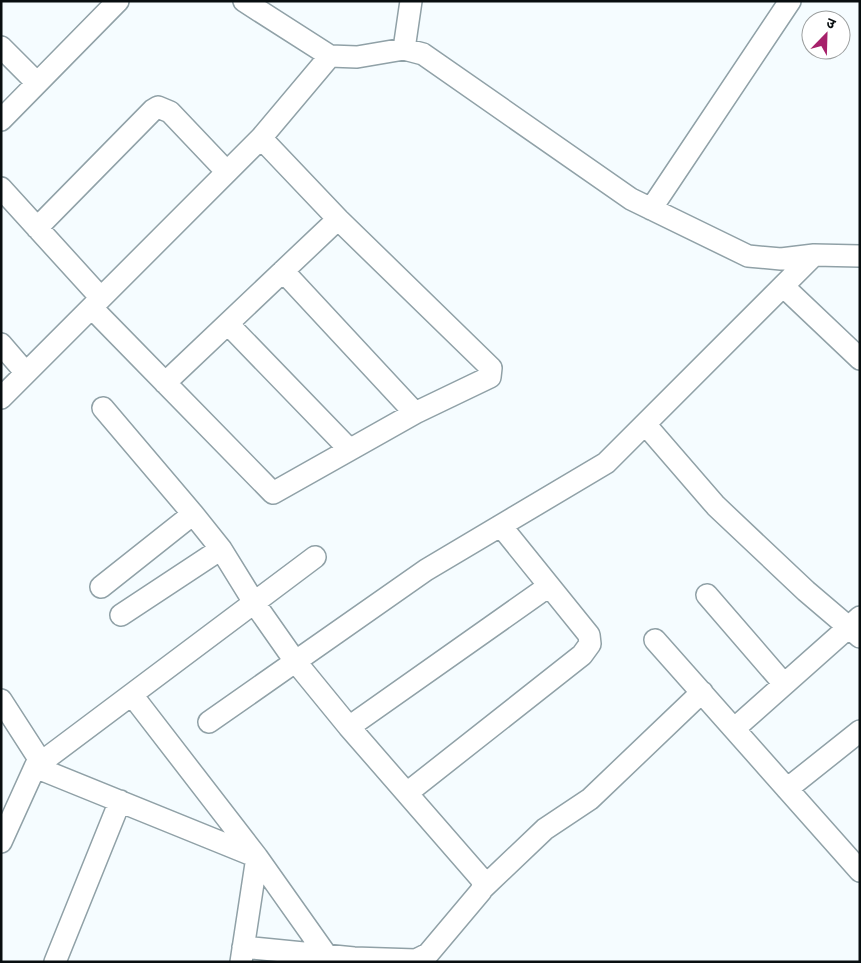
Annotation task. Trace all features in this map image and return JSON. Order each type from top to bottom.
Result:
[{"type":"street","points":[[1,120],[36,82],[118,1]]},
{"type":"street","points":[[244,1],[330,56],[357,57],[404,49],[423,54],[631,199],[748,256],[781,259],[814,255],[860,256]]},
{"type":"street","points":[[404,49],[411,1]]},
{"type":"street","points":[[651,209],[790,1]]},
{"type":"street","points":[[1,47],[36,82]]},
{"type":"street","points":[[1,398],[261,138],[330,56]]},
{"type":"street","points":[[37,228],[158,107],[170,112],[227,172]]},
{"type":"street","points":[[1,188],[37,228],[96,303],[165,383],[273,493],[416,413],[487,379],[491,374],[491,368],[338,219],[261,138]]},
{"type":"street","points":[[165,383],[338,219]]},
{"type":"street","points":[[209,722],[426,570],[606,463],[814,255]]},
{"type":"street","points":[[283,272],[416,413]]},
{"type":"street","points":[[783,286],[860,358]]},
{"type":"street","points":[[228,324],[349,449]]},
{"type":"street","points":[[1,344],[26,373]]},
{"type":"street","points":[[103,408],[193,514],[220,550],[295,661],[349,727],[483,878],[483,888]]},
{"type":"street","points":[[645,424],[716,506],[856,627],[784,684],[734,729]]},
{"type":"street","points":[[100,587],[193,514]]},
{"type":"street","points":[[407,793],[588,650],[590,644],[589,635],[501,526]]},
{"type":"street","points":[[121,615],[220,550]]},
{"type":"street","points":[[1,842],[38,765],[255,604],[315,557]]},
{"type":"street","points":[[349,727],[549,586]]},
{"type":"street","points":[[707,595],[784,684]]},
{"type":"street","points":[[655,640],[860,871]]},
{"type":"street","points":[[257,857],[242,955],[327,956],[410,961],[421,959],[428,954],[483,888],[545,829],[590,799],[702,692]]},
{"type":"street","points":[[132,695],[257,857],[327,956]]},
{"type":"street","points":[[1,700],[38,765],[120,802],[257,857]]},
{"type":"street","points":[[788,789],[860,730]]},
{"type":"street","points":[[55,962],[120,802]]}]
